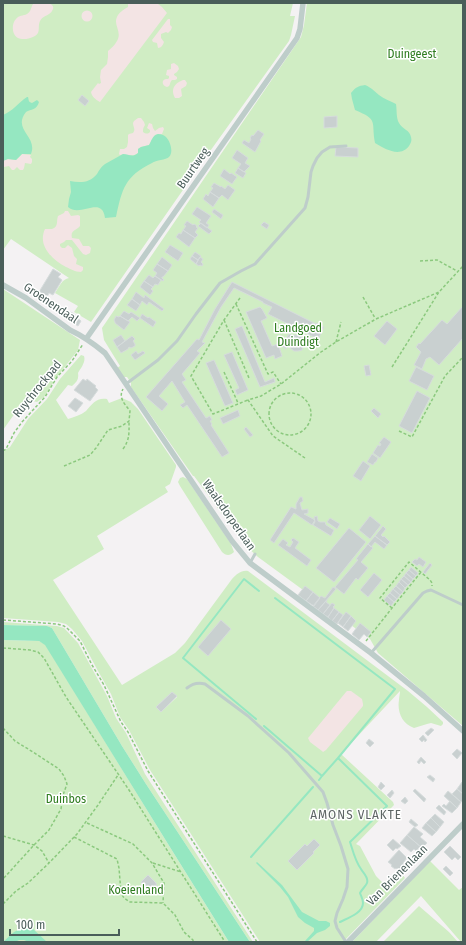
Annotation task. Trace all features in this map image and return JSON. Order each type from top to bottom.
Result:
[{"type":"street","name":"Buurtweg","points":[[86,339],[294,43],[300,30],[303,3]]},
{"type":"street","name":"Groenendaal","points":[[3,285],[26,298],[70,330],[86,339]]},
{"type":"street","name":"Waalsdorperlaan","points":[[86,339],[105,353],[232,541],[250,563],[371,653],[424,696],[463,731]]},
{"type":"street","name":"Van Brienenlaan","points":[[347,942],[463,824]]},
{"type":"lane","points":[[127,385],[158,360],[177,341],[220,283],[255,264],[304,208],[308,197],[309,181],[313,166],[322,152],[330,147],[346,146]]},
{"type":"lane","points":[[250,563],[255,554]]},
{"type":"lane","points":[[371,653],[423,593],[431,590],[463,605]]},
{"type":"lane","points":[[188,688],[195,683],[205,684],[248,716],[288,753],[323,792],[348,869],[347,887],[335,921],[347,942]]},
{"type":"path","points":[[420,261],[437,260],[458,271]]},
{"type":"path","points":[[392,367],[439,292],[463,266]]},
{"type":"path","points":[[240,298],[224,320],[191,376],[213,414],[238,403],[262,396],[321,352],[376,318],[439,292]]},
{"type":"path","points":[[363,297],[376,318]]},
{"type":"path","points":[[236,304],[268,374],[273,372],[280,384]]},
{"type":"path","points":[[224,320],[249,378]]},
{"type":"path","points":[[336,342],[340,322]]},
{"type":"path","name":"Ruychrockpad","points":[[3,450],[6,449],[14,433],[22,422],[45,397],[57,377],[72,362],[86,339]]},
{"type":"path","points":[[399,431],[412,437],[446,376],[463,357]]},
{"type":"path","points":[[224,372],[238,403]]},
{"type":"path","points":[[123,449],[128,442],[130,434],[130,411],[122,402],[121,393],[127,385]]},
{"type":"path","points":[[286,393],[303,397],[311,412],[310,421],[305,429],[298,434],[289,435],[281,433],[274,428],[270,420],[269,411],[272,403],[278,397],[286,393]]},
{"type":"path","points":[[248,400],[273,436],[305,458]]},
{"type":"path","points":[[64,466],[90,455],[108,430],[122,426],[129,421]]},
{"type":"path","points":[[392,608],[380,598],[409,562],[430,580],[432,583],[431,590]]},
{"type":"path","points":[[362,647],[421,572]]},
{"type":"path","points":[[3,620],[57,624],[64,626],[80,641],[104,685],[121,722],[128,732],[148,771],[257,942]]},
{"type":"path","points":[[3,648],[30,650],[38,652],[44,658],[69,702],[118,774],[225,942]]},
{"type":"path","points":[[3,728],[16,741],[59,769],[67,784],[63,795],[61,810],[49,830],[3,878]]},
{"type":"path","points":[[3,904],[16,891],[28,883],[74,837],[86,822],[118,774]]},
{"type":"path","points":[[86,822],[133,844],[152,863],[164,883],[163,903]]},
{"type":"path","points":[[3,836],[34,845],[42,851],[49,863]]},
{"type":"path","points":[[74,837],[117,859],[121,893],[124,898],[130,902],[163,903],[175,915],[184,932],[193,940],[193,942]]},
{"type":"path","points":[[152,863],[181,872]]},
{"type":"green space","points":[[3,3],[293,3],[290,16],[295,16],[289,41],[91,322],[74,312],[78,306],[55,293],[59,286],[69,278],[11,239],[3,250]]},
{"type":"green space","name":"Landgoed Duindigt","points":[[307,3],[463,3],[463,726],[378,653],[370,639],[258,557],[245,545],[193,476],[131,387],[131,383],[127,377],[124,377],[117,368],[120,366],[104,340],[102,328],[301,37]]},
{"type":"green space","points":[[3,289],[80,340],[78,350],[44,397],[37,402],[25,399],[3,430]]},
{"type":"green space","points":[[81,355],[84,356],[84,363],[78,373],[78,379],[72,386],[68,385],[56,400],[68,419],[86,411],[100,399],[107,399],[109,403],[122,398],[131,402],[138,409],[176,465],[170,484],[165,487],[168,492],[97,536],[104,549],[53,580],[122,685],[175,653],[185,643],[232,579],[241,572],[248,571],[408,691],[443,722],[441,726],[431,723],[414,728],[406,724],[401,717],[399,709],[400,691],[341,754],[393,802],[394,805],[356,844],[360,846],[376,876],[383,883],[398,873],[402,874],[405,878],[343,942],[260,942],[150,770],[129,730],[120,717],[111,694],[82,641],[66,624],[58,622],[3,618],[3,451],[10,447],[28,419],[47,399],[60,379]],"holes":[[[172,692],[177,697],[161,712],[156,707]]]},
{"type":"green space","points":[[183,477],[187,479],[231,544],[234,552],[230,555],[226,555],[222,552],[180,486],[178,482],[180,478]]},
{"type":"green space","points":[[3,622],[57,626],[64,628],[78,643],[107,696],[116,718],[126,733],[145,774],[253,942],[250,942],[146,784],[52,628],[47,626],[3,625]]},
{"type":"green space","name":"Duinbos","points":[[3,640],[39,641],[45,644],[229,942],[3,942]]},
{"type":"green space","points":[[430,861],[459,890],[463,887],[463,942],[461,942],[421,896],[376,942],[352,942]]},
{"type":"green space","points":[[419,906],[449,932],[458,942],[383,942]]},
{"type":"sand","points":[[128,3],[158,4],[167,13],[100,102],[94,98],[91,92],[98,83],[101,83],[101,70],[107,64],[108,51],[118,40],[119,35],[116,20],[118,15],[128,7]]},
{"type":"sand","points":[[33,4],[51,4],[53,9],[41,20],[37,34],[28,39],[16,37],[13,32],[14,21],[18,17],[26,15],[30,11]]},
{"type":"sand","points":[[87,10],[91,12],[93,16],[91,20],[87,22],[83,20],[81,16],[83,12]]},
{"type":"sand","points":[[168,19],[170,19],[170,25],[172,27],[171,30],[168,33],[166,32],[161,34],[161,38],[164,42],[162,46],[158,48],[157,43],[153,42],[152,40]]},
{"type":"sand","points":[[174,63],[179,69],[174,74],[177,79],[172,80],[167,87],[163,84],[163,82],[169,78],[169,76],[166,75],[167,70],[171,69],[171,64]]},
{"type":"sand","points":[[183,80],[187,83],[186,86],[181,89],[182,96],[175,98],[173,89]]},
{"type":"sand","points":[[138,118],[141,118],[144,122],[145,125],[143,132],[147,134],[150,132],[147,128],[149,123],[152,124],[155,131],[163,127],[164,129],[162,134],[155,135],[149,145],[138,149],[138,153],[136,154],[120,155],[120,149],[127,147],[128,135],[134,132],[133,123]]},
{"type":"sand","points":[[22,154],[31,155],[30,157],[32,159],[31,164],[25,163],[23,170],[20,170],[17,167],[12,170],[9,166],[4,167],[3,160],[16,160]]},
{"type":"sand","points":[[65,211],[68,211],[71,216],[80,216],[80,226],[72,233],[72,238],[79,239],[83,246],[89,246],[91,248],[90,253],[86,255],[83,254],[72,240],[66,240],[60,244],[62,248],[65,248],[68,245],[72,248],[74,256],[77,259],[76,264],[83,267],[81,272],[66,267],[56,260],[48,252],[43,241],[45,229],[52,229],[56,227],[58,216]]},
{"type":"sand","points":[[347,691],[351,691],[362,699],[363,706],[323,752],[310,742],[308,738]]},
{"type":"shaded area","points":[[365,85],[396,104],[398,121],[411,137],[411,143],[405,150],[397,152],[392,151],[375,143],[371,119],[363,113],[355,110],[352,99],[351,93],[357,87]]},
{"type":"shaded area","points":[[27,97],[31,103],[37,100],[39,102],[35,108],[26,112],[22,118],[23,128],[31,142],[31,154],[22,154],[16,160],[8,159],[3,161],[3,115]]},
{"type":"shaded area","points":[[158,134],[166,137],[170,144],[171,152],[169,157],[154,162],[130,178],[120,199],[116,217],[105,218],[103,211],[100,208],[95,207],[73,210],[68,207],[71,192],[70,181],[88,181],[97,174],[105,164],[123,154],[132,156],[138,153],[138,149],[149,145],[153,137]]},
{"type":"shaded area","points":[[3,625],[47,626],[52,628],[122,746],[250,942],[229,942],[45,645],[39,641],[3,640]]},
{"type":"shaded area","points":[[257,862],[282,885],[302,912],[319,921],[326,921],[330,923],[330,926],[317,933],[306,942],[305,941],[314,931],[314,928],[298,917],[288,897],[256,863]]},
{"type":"shaded area","points":[[24,927],[33,929],[47,942],[29,942],[19,940],[15,942],[3,942],[14,932]]},
{"type":"building","points":[[82,95],[89,101],[85,106],[78,100]]},
{"type":"building","points":[[337,116],[337,127],[324,128],[324,117]]},
{"type":"building","points":[[258,130],[264,134],[255,152],[242,143],[244,140],[249,143],[252,135],[253,136]]},
{"type":"building","points":[[336,147],[358,148],[358,157],[335,156]]},
{"type":"building","points":[[237,150],[248,158],[245,163],[250,166],[244,172],[238,168],[241,164],[232,158]]},
{"type":"building","points":[[238,168],[246,173],[243,178],[235,173]]},
{"type":"building","points":[[224,169],[237,177],[232,184],[220,176]]},
{"type":"building","points":[[214,183],[225,189],[228,185],[235,190],[228,200],[222,195],[219,198],[210,192]]},
{"type":"building","points":[[210,192],[219,198],[213,207],[203,199],[206,194],[208,196]]},
{"type":"building","points":[[197,207],[211,216],[206,223],[209,225],[207,228],[199,222],[201,220],[192,214]]},
{"type":"building","points":[[214,209],[223,215],[221,219],[212,212]]},
{"type":"building","points":[[187,221],[193,225],[194,224],[198,228],[195,232],[198,235],[195,238],[183,230]]},
{"type":"building","points":[[264,222],[269,225],[267,229],[261,225]]},
{"type":"building","points":[[201,223],[212,231],[209,234],[198,226]]},
{"type":"building","points":[[183,230],[195,238],[189,247],[176,237],[179,233],[181,234]]},
{"type":"building","points":[[170,245],[183,253],[178,261],[165,252]]},
{"type":"building","points":[[195,252],[201,256],[198,260],[192,256]]},
{"type":"building","points":[[192,256],[198,260],[196,264],[190,259]]},
{"type":"building","points":[[162,257],[172,265],[168,271],[157,264]]},
{"type":"building","points":[[200,257],[203,259],[201,262],[203,264],[202,266],[196,264]]},
{"type":"building","points":[[157,264],[168,271],[162,277],[164,280],[163,281],[155,276],[157,273],[153,270]]},
{"type":"building","points":[[53,269],[61,274],[58,277],[62,280],[53,295],[49,293],[47,297],[39,292]]},
{"type":"building","points":[[149,275],[153,278],[155,276],[161,280],[158,285],[155,284],[153,287],[144,281]]},
{"type":"building","points":[[144,281],[153,287],[151,289],[153,291],[150,295],[140,287]]},
{"type":"building","points":[[232,282],[324,327],[318,339],[268,314],[272,307],[234,288],[221,307],[202,342],[205,343],[197,351],[200,353],[182,374],[186,380],[182,382],[206,418],[210,416],[212,420],[210,421],[212,424],[211,425],[229,453],[222,457],[187,405],[183,408],[180,405],[185,402],[172,381],[159,396],[168,404],[162,411],[146,397],[197,339],[199,340],[215,309]]},
{"type":"building","points":[[136,292],[144,298],[145,295],[164,309],[162,311],[149,302],[147,305],[142,301],[140,305],[132,299]]},
{"type":"building","points":[[132,299],[140,305],[136,311],[127,305]]},
{"type":"building","points":[[463,306],[463,338],[439,365],[430,357],[426,359],[422,369],[414,365],[421,352],[416,347],[419,343],[420,344],[442,320],[447,324]]},
{"type":"building","points":[[260,307],[267,318],[261,321],[272,346],[278,344],[282,356],[275,359],[274,355],[266,358],[246,312]]},
{"type":"building","points":[[64,310],[68,313],[69,311],[74,314],[70,321],[61,315]]},
{"type":"building","points":[[124,311],[129,314],[131,312],[140,318],[137,321],[132,317],[128,321],[120,316]]},
{"type":"building","points":[[74,314],[81,321],[78,326],[70,321]]},
{"type":"building","points":[[142,314],[156,322],[153,327],[140,318]]},
{"type":"building","points":[[116,316],[120,316],[130,322],[124,330],[115,323],[114,320]]},
{"type":"building","points":[[387,321],[397,329],[385,345],[374,336]]},
{"type":"building","points":[[242,326],[265,382],[274,378],[275,382],[260,387],[235,329]]},
{"type":"building","points":[[289,334],[303,338],[305,343],[302,350],[294,351],[288,344],[286,349],[282,346]]},
{"type":"building","points":[[121,335],[125,341],[117,347],[113,340]]},
{"type":"building","points":[[132,336],[135,339],[133,341],[135,346],[131,348],[129,347],[121,353],[117,347]]},
{"type":"building","points":[[136,351],[138,354],[143,351],[145,353],[135,360],[131,355]]},
{"type":"building","points":[[232,352],[248,390],[237,395],[235,390],[239,388],[224,355]]},
{"type":"building","points":[[214,360],[233,403],[225,406],[206,363]]},
{"type":"building","points":[[369,365],[371,375],[366,376],[364,366]]},
{"type":"building","points":[[416,367],[434,376],[427,390],[409,381]]},
{"type":"building","points":[[83,379],[86,381],[87,379],[96,386],[95,387],[98,390],[90,401],[74,390]]},
{"type":"building","points":[[417,391],[430,398],[412,433],[399,426]]},
{"type":"building","points":[[75,398],[83,403],[76,412],[68,406]]},
{"type":"building","points":[[374,408],[381,414],[378,418],[371,411]]},
{"type":"building","points":[[238,410],[240,416],[223,424],[220,418]]},
{"type":"building","points":[[246,427],[253,435],[250,437],[244,429]]},
{"type":"building","points":[[384,437],[391,442],[380,458],[373,453],[378,445],[380,446],[381,444],[379,443]]},
{"type":"building","points":[[372,454],[378,458],[373,465],[367,462]]},
{"type":"building","points":[[363,461],[370,466],[361,481],[353,476]]},
{"type":"building","points":[[300,497],[302,497],[303,501],[300,503],[302,510],[308,509],[308,513],[304,514],[315,520],[312,525],[294,513],[274,543],[270,540],[291,507],[296,509],[296,504]]},
{"type":"building","points":[[317,516],[318,521],[325,522],[326,525],[334,530],[331,536],[313,525],[315,522],[314,517]]},
{"type":"building","points":[[370,516],[381,525],[370,539],[359,530]]},
{"type":"building","points":[[330,518],[340,524],[337,529],[327,522]]},
{"type":"building","points":[[383,526],[386,529],[381,535],[390,542],[387,545],[375,536]]},
{"type":"building","points":[[349,528],[366,542],[334,582],[316,568]]},
{"type":"building","points":[[375,536],[387,545],[384,549],[375,542],[371,547],[368,544]]},
{"type":"building","points":[[293,538],[299,542],[295,548],[311,560],[307,566],[278,545],[283,539],[288,543],[286,545],[290,547],[293,542],[291,540]]},
{"type":"building","points":[[368,544],[373,548],[361,562],[368,568],[358,580],[356,578],[344,594],[335,587],[358,560],[356,559]]},
{"type":"building","points":[[419,557],[426,562],[423,567],[419,564],[417,566],[412,562],[415,559],[417,560]]},
{"type":"building","points":[[430,563],[432,565],[425,574],[423,572]]},
{"type":"building","points":[[411,567],[418,573],[416,576],[409,570]]},
{"type":"building","points":[[409,570],[416,576],[413,579],[406,573]]},
{"type":"building","points":[[374,573],[382,580],[368,597],[360,590]]},
{"type":"building","points":[[406,573],[413,579],[411,582],[404,576]]},
{"type":"building","points":[[404,576],[411,582],[408,585],[401,579]]},
{"type":"building","points":[[401,579],[408,585],[405,588],[399,582]]},
{"type":"building","points":[[399,582],[405,588],[403,592],[396,586]]},
{"type":"building","points":[[305,586],[313,592],[306,601],[298,595]]},
{"type":"building","points":[[396,586],[403,592],[400,595],[393,589]]},
{"type":"building","points":[[333,587],[336,589],[318,610],[313,606],[321,596],[325,598]]},
{"type":"building","points":[[393,589],[400,595],[397,599],[390,593]]},
{"type":"building","points":[[313,592],[320,598],[314,606],[306,601]]},
{"type":"building","points":[[390,593],[397,599],[394,602],[387,596]]},
{"type":"building","points":[[387,596],[394,602],[391,606],[384,600]]},
{"type":"building","points":[[327,600],[326,602],[330,605],[323,614],[318,610]]},
{"type":"building","points":[[332,603],[335,605],[328,617],[323,614]]},
{"type":"building","points":[[334,608],[339,612],[332,621],[328,617]]},
{"type":"building","points":[[339,612],[343,615],[337,624],[332,621]]},
{"type":"building","points":[[346,612],[351,616],[343,627],[338,623],[337,624]]},
{"type":"building","points":[[351,616],[356,621],[348,631],[343,627]]},
{"type":"building","points":[[221,620],[231,629],[208,656],[198,647]]},
{"type":"building","points":[[360,623],[371,632],[367,637],[364,634],[359,640],[352,634]]},
{"type":"building","points":[[172,692],[177,696],[161,712],[156,707]]},
{"type":"building","points":[[431,728],[434,730],[428,736],[425,733]]},
{"type":"building","points":[[423,735],[427,740],[425,742],[424,740],[422,742],[419,739]]},
{"type":"building","points":[[369,739],[374,743],[370,747],[366,743]]},
{"type":"building","points":[[457,749],[462,753],[457,759],[452,754]]},
{"type":"building","points":[[421,757],[426,762],[424,764],[421,761],[419,764],[417,762]]},
{"type":"building","points":[[430,775],[435,779],[433,782],[427,777]]},
{"type":"building","points":[[381,782],[385,786],[381,790],[378,787]]},
{"type":"building","points":[[462,782],[463,783],[463,794],[457,789]]},
{"type":"building","points":[[415,789],[426,799],[424,802],[413,791]]},
{"type":"building","points":[[457,789],[463,794],[463,800],[461,802],[452,794]]},
{"type":"building","points":[[392,790],[394,793],[390,798],[387,795]]},
{"type":"building","points":[[448,791],[461,802],[457,808],[444,796]]},
{"type":"building","points":[[405,797],[408,801],[405,804],[401,801]]},
{"type":"building","points":[[450,801],[457,808],[452,813],[442,806],[444,804],[446,806]]},
{"type":"building","points":[[439,805],[446,812],[444,815],[436,808]]},
{"type":"building","points":[[435,814],[444,822],[440,827],[431,818]]},
{"type":"building","points":[[431,818],[440,827],[436,832],[426,823]]},
{"type":"building","points":[[411,819],[418,825],[415,827],[409,822]]},
{"type":"building","points":[[426,823],[436,832],[432,836],[422,828]]},
{"type":"building","points":[[414,827],[423,834],[420,837],[427,843],[422,848],[407,835]]},
{"type":"building","points":[[407,835],[422,848],[418,853],[414,849],[411,852],[400,843]]},
{"type":"building","points":[[314,839],[320,845],[297,870],[288,861],[305,844],[307,846]]},
{"type":"building","points":[[393,839],[401,846],[393,851],[387,845]]},
{"type":"building","points":[[450,846],[461,857],[458,860],[455,857],[452,860],[444,852]]},
{"type":"building","points":[[399,850],[407,858],[403,863],[406,865],[401,871],[398,868],[395,869],[388,862]]},
{"type":"building","points":[[446,866],[453,873],[450,876],[443,869]]},
{"type":"building","points":[[148,875],[156,883],[157,888],[149,894],[143,888],[141,882]]},
{"type":"waterway","points":[[256,719],[183,658],[244,579],[259,591]]},
{"type":"waterway","points":[[275,598],[395,689],[338,758]]},
{"type":"waterway","points":[[264,726],[322,776],[338,758],[387,806],[350,842],[357,863],[367,877],[367,881],[360,893],[363,903],[361,910],[340,922]]},
{"type":"waterway","points":[[319,780],[322,776]]},
{"type":"waterway","points":[[251,857],[313,787]]},
{"type":"district","name":"AMONS VLAKTE","points":[[356,814]]},
{"type":"park label","name":"Duingeest","points":[[412,54]]},
{"type":"park label","name":"Koeienland","points":[[136,890]]}]
